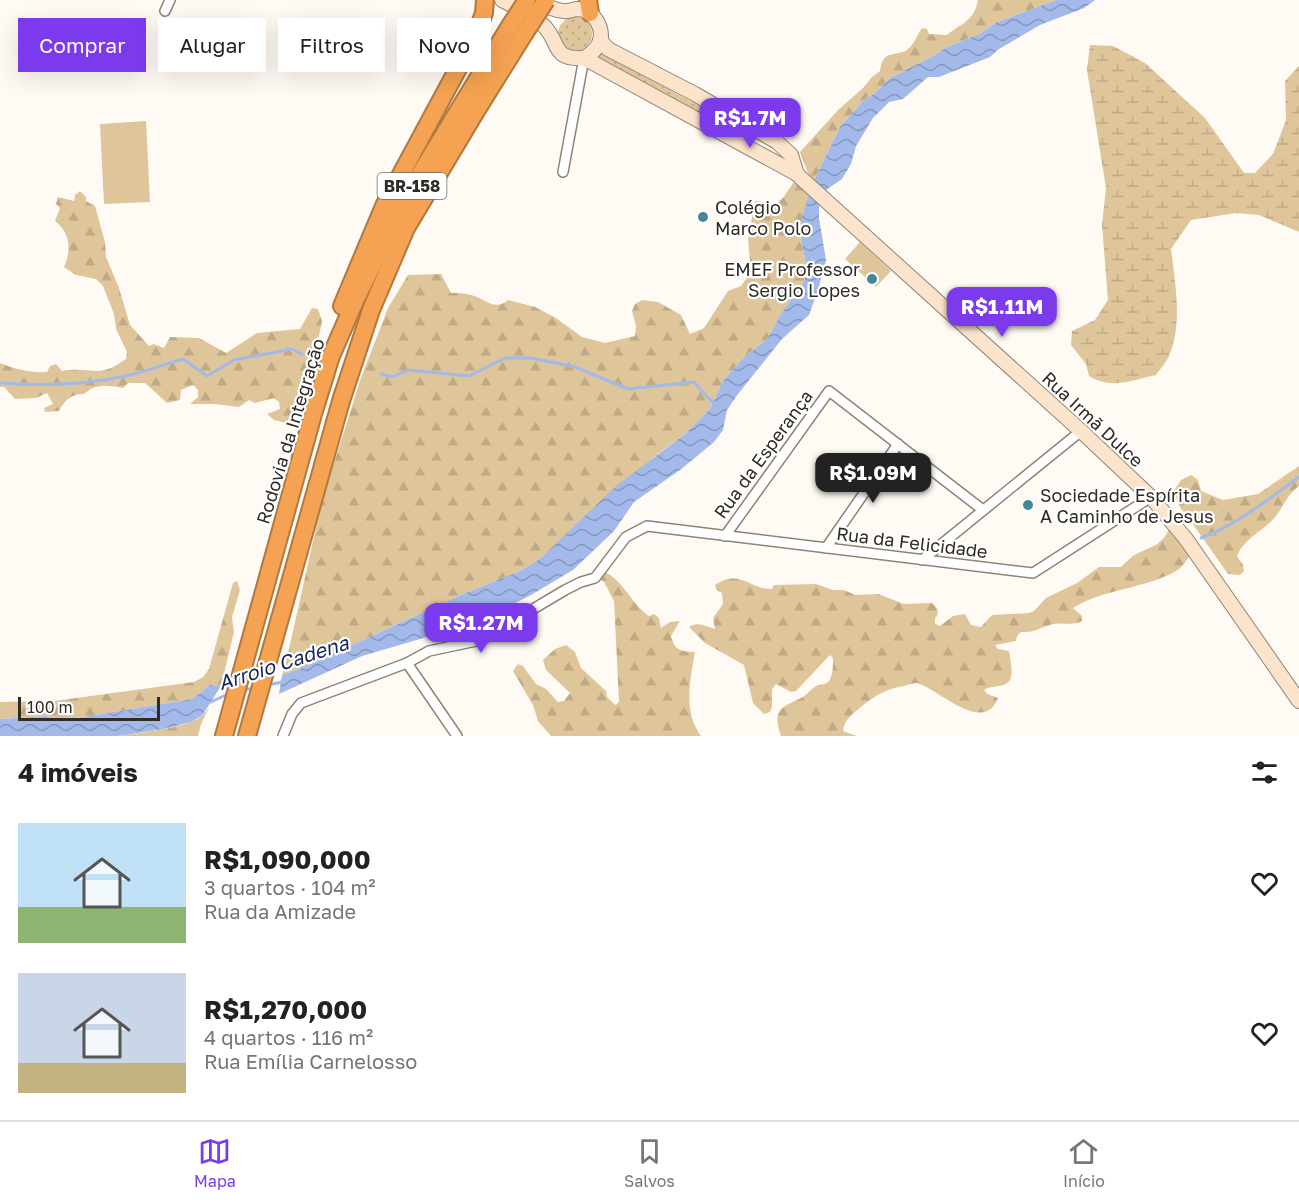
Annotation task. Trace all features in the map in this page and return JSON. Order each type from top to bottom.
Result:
[{"type":"highway","points":[[331,356],[336,318],[365,247],[384,206],[475,37],[484,13],[485,0]]},
{"type":"highway","name":"Rodovia da Integração","points":[[247,736],[341,401],[375,301],[406,228],[457,141],[517,30],[527,0]]},
{"type":"highway","name":"Rodovia da Integração","points":[[224,736],[310,425],[331,356],[355,301],[406,197],[517,30],[546,0]]},
{"type":"street","points":[[165,11],[170,0]]},
{"type":"street","points":[[493,0],[501,0]]},
{"type":"street","name":"Rua Irmã Dulce","points":[[501,0],[542,24],[551,34],[554,45],[561,54],[572,59],[584,58],[729,135],[800,177],[1151,497],[1186,539],[1299,701]]},
{"type":"street","points":[[537,0],[550,8],[565,12],[589,7],[599,25],[600,40],[597,48],[584,58],[563,172]]},
{"type":"street","points":[[551,34],[553,25],[565,12]]},
{"type":"street","name":"Rua Irmã Dulce","points":[[600,40],[608,49],[777,142],[791,155],[800,177]]},
{"type":"street","points":[[729,135],[743,135],[756,129]]},
{"type":"street","name":"Rua da Esperança","points":[[725,536],[829,391],[898,444]]},
{"type":"street","points":[[922,560],[1081,431]]},
{"type":"street","points":[[826,548],[898,444],[983,510]]},
{"type":"street","name":"Rua da Felicidade","points":[[407,663],[429,651],[481,640],[565,590],[595,578],[626,537],[647,526],[1033,573],[1151,497]]},
{"type":"street","points":[[283,736],[292,714],[301,703],[407,663],[457,736]]},
{"type":"green space","points":[[978,0],[1056,0],[995,23],[981,33],[945,48],[890,78],[874,94],[864,100],[840,127],[812,184],[800,152],[838,110],[880,71],[884,59],[891,54],[908,49],[922,28],[927,29],[929,34],[947,35],[970,18]]},
{"type":"green space","points":[[575,17],[587,22],[592,34],[587,46],[575,51],[563,46],[558,34],[563,22]]},
{"type":"green space","points":[[1090,45],[1113,46],[1145,63],[1205,118],[1244,173],[1255,173],[1273,154],[1286,120],[1285,81],[1299,66],[1299,232],[1259,215],[1236,213],[1191,220],[1171,249],[1177,317],[1169,356],[1156,375],[1122,383],[1105,382],[1089,376],[1086,364],[1071,345],[1072,331],[1095,320],[1108,300],[1102,225],[1106,188],[1087,70]]},
{"type":"green space","points":[[601,53],[729,122],[726,127],[598,59]]},
{"type":"green space","points":[[146,121],[150,202],[104,204],[100,124]]},
{"type":"green space","points":[[793,183],[799,184],[809,192],[801,239],[807,269],[804,282],[782,312],[767,339],[743,358],[723,381],[710,409],[685,434],[655,456],[541,558],[522,570],[282,675],[322,501],[361,378],[388,308],[408,275],[441,274],[451,293],[469,294],[498,305],[508,300],[535,307],[556,318],[582,337],[605,343],[635,336],[636,326],[632,311],[635,304],[642,300],[658,302],[681,315],[690,334],[704,328],[728,291],[741,286],[751,272],[748,239],[755,201],[775,204],[783,198]]},
{"type":"green space","points":[[80,191],[86,197],[86,201],[95,206],[105,242],[106,257],[119,288],[130,325],[149,346],[154,344],[164,348],[170,337],[199,338],[226,353],[257,333],[300,329],[312,308],[318,309],[322,321],[319,336],[301,383],[301,397],[290,424],[274,420],[267,414],[280,409],[279,402],[274,398],[255,403],[249,400],[239,407],[190,404],[198,397],[198,390],[193,385],[181,390],[180,400],[167,403],[145,383],[128,383],[123,388],[97,386],[84,394],[69,398],[59,411],[45,412],[44,408],[53,404],[47,393],[36,398],[15,399],[4,387],[0,387],[0,363],[35,372],[47,372],[50,366],[56,364],[62,371],[101,371],[126,359],[127,352],[116,329],[114,314],[103,286],[96,279],[76,275],[64,267],[69,248],[67,236],[55,221],[60,208],[56,204],[58,197],[74,201],[75,195]]},
{"type":"green space","points":[[860,242],[891,271],[876,287],[845,259]]},
{"type":"green space","points":[[1299,466],[1299,486],[1289,496],[1276,516],[1240,549],[1237,556],[1244,571],[1240,575],[1228,574],[1190,518],[1181,509],[1173,492],[1181,480],[1191,475],[1198,480],[1201,491],[1223,500],[1258,494]]},
{"type":"green space","points":[[1169,529],[1180,541],[1189,557],[1178,570],[1151,582],[1097,597],[1073,608],[1082,616],[1082,621],[1072,624],[1053,624],[1034,631],[1021,632],[1016,641],[995,645],[998,649],[1009,651],[1011,676],[1007,683],[984,690],[987,694],[998,698],[991,708],[982,712],[960,707],[916,683],[882,693],[853,714],[845,723],[843,731],[857,736],[781,736],[777,720],[780,711],[816,686],[828,682],[832,673],[833,658],[830,655],[796,691],[791,692],[776,684],[772,689],[770,712],[764,714],[753,703],[744,665],[705,643],[689,627],[698,624],[715,629],[713,618],[723,604],[722,593],[715,585],[724,580],[738,579],[772,589],[774,585],[816,584],[833,590],[844,590],[855,595],[878,594],[904,604],[932,603],[937,608],[938,614],[935,624],[940,626],[953,616],[965,614],[971,625],[981,627],[992,615],[1034,611],[1046,598],[1077,583],[1099,567],[1121,567],[1133,556],[1158,544]]},
{"type":"green space","points":[[605,572],[618,581],[643,611],[649,616],[654,614],[659,618],[661,628],[670,622],[680,621],[671,636],[674,645],[679,649],[695,652],[689,696],[695,727],[701,736],[551,736],[538,721],[533,705],[513,671],[518,664],[523,666],[536,684],[546,689],[558,702],[564,701],[570,693],[546,670],[543,660],[555,649],[566,645],[575,652],[581,668],[606,691],[607,697],[615,705],[619,702],[614,601],[604,582],[599,579]]},
{"type":"green space","points":[[237,581],[240,590],[232,617],[234,632],[221,686],[210,685],[192,699],[58,721],[46,716],[0,719],[0,702],[54,701],[194,682],[203,677],[209,669],[233,583]]},
{"type":"green space","points":[[209,708],[198,736],[118,736],[186,724],[202,716]]},
{"type":"water","name":"Arroio Cadena","points":[[1056,0],[1095,0],[1084,8],[1040,25],[999,49],[990,57],[939,77],[928,77],[903,99],[889,102],[873,118],[856,146],[851,164],[842,179],[823,192],[819,200],[819,218],[826,260],[809,315],[782,339],[738,394],[727,410],[723,430],[714,442],[680,470],[634,502],[614,531],[573,570],[494,614],[454,629],[362,656],[279,694],[282,675],[522,570],[541,558],[616,486],[685,434],[710,409],[723,381],[743,358],[767,339],[782,312],[804,282],[807,269],[801,239],[801,221],[812,184],[840,127],[864,100],[874,94],[890,78],[945,48],[981,33],[995,23]]},
{"type":"water","name":"Arroio Cadena","points":[[210,685],[221,686],[202,716],[191,722],[164,729],[118,736],[0,736],[0,719],[46,716],[58,721],[192,699]]},
{"type":"waterway","name":"Arroio Cadena","points":[[0,383],[49,384],[98,381],[137,373],[183,359],[207,376],[234,360],[292,349],[302,354]]},
{"type":"waterway","name":"Arroio Cadena","points":[[381,374],[392,377],[408,370],[469,376],[505,358],[531,358],[575,367],[628,389],[694,382],[714,404]]},
{"type":"waterway","points":[[1201,538],[1239,519],[1299,477]]},
{"type":"waterway","name":"Arroio Cadena","points":[[268,685],[282,682]]},
{"type":"waterway","name":"Arroio Cadena","points":[[242,690],[256,688]]},
{"type":"waterway","name":"Arroio Cadena","points":[[211,702],[230,693]]},
{"type":"place","name":"Colégio Marco Polo","points":[[703,217]]},
{"type":"place","name":"EMEF Professor Sergio Lopes","points":[[872,279]]},
{"type":"place","name":"Sociedade Espírita A Caminho de Jesus","points":[[1028,505]]}]
